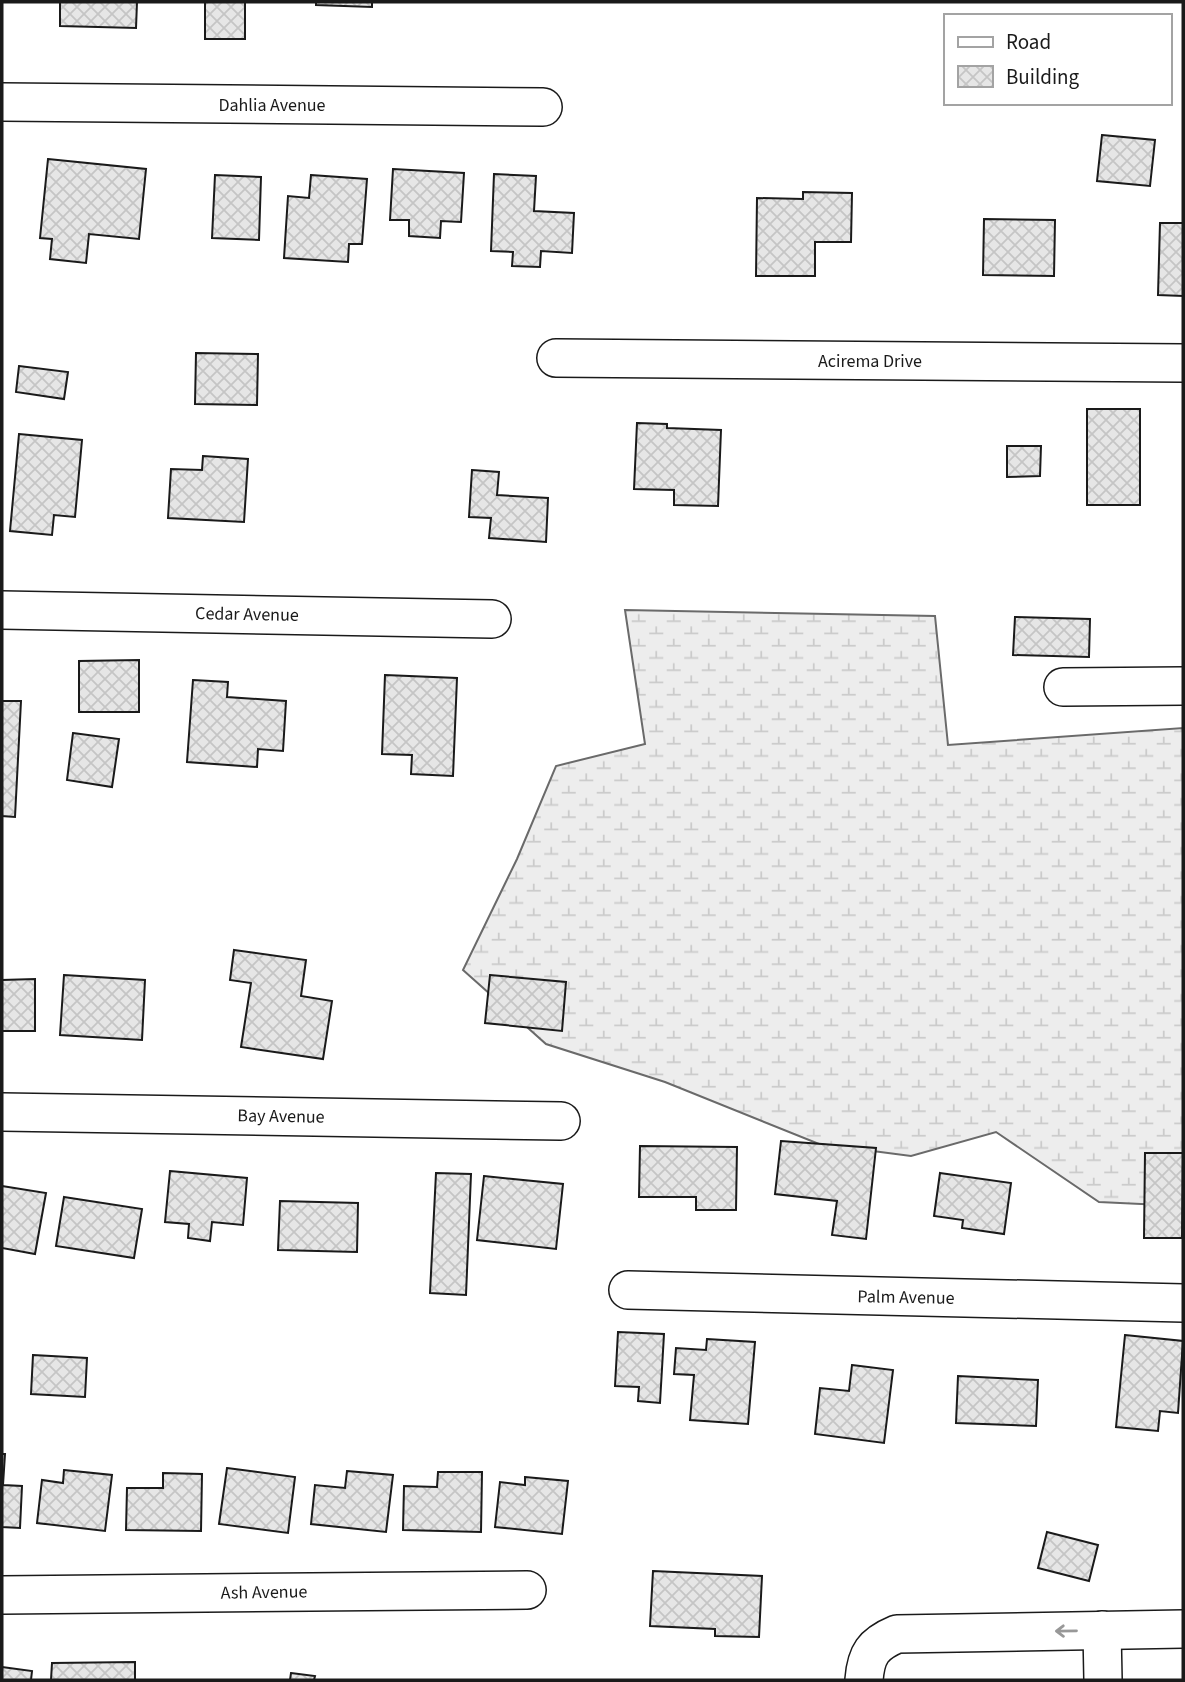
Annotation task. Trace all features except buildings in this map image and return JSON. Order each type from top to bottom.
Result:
[{"type":"street","name":"Dahlia Avenue","points":[[2,102],[543,107]]},
{"type":"street","name":"Acirema Drive","points":[[556,358],[1183,363]]},
{"type":"street","name":"Cedar Avenue","points":[[2,610],[492,619]]},
{"type":"street","points":[[1063,687],[1183,686]]},
{"type":"street","name":"Bay Avenue","points":[[2,1112],[561,1121]]},
{"type":"street","name":"Palm Avenue","points":[[628,1290],[1183,1303]]},
{"type":"street","name":"Ash Avenue","points":[[2,1595],[527,1590]]},
{"type":"street","points":[[864,1680],[865,1664],[878,1642],[897,1634],[1183,1629]]},
{"type":"street","points":[[1102,1630],[1103,1680]]},
{"type":"green space","points":[[625,610],[935,616],[948,745],[1183,728],[1183,1206],[1099,1202],[996,1132],[911,1156],[819,1144],[665,1082],[546,1044],[463,970],[517,859],[556,766],[645,744]]}]
